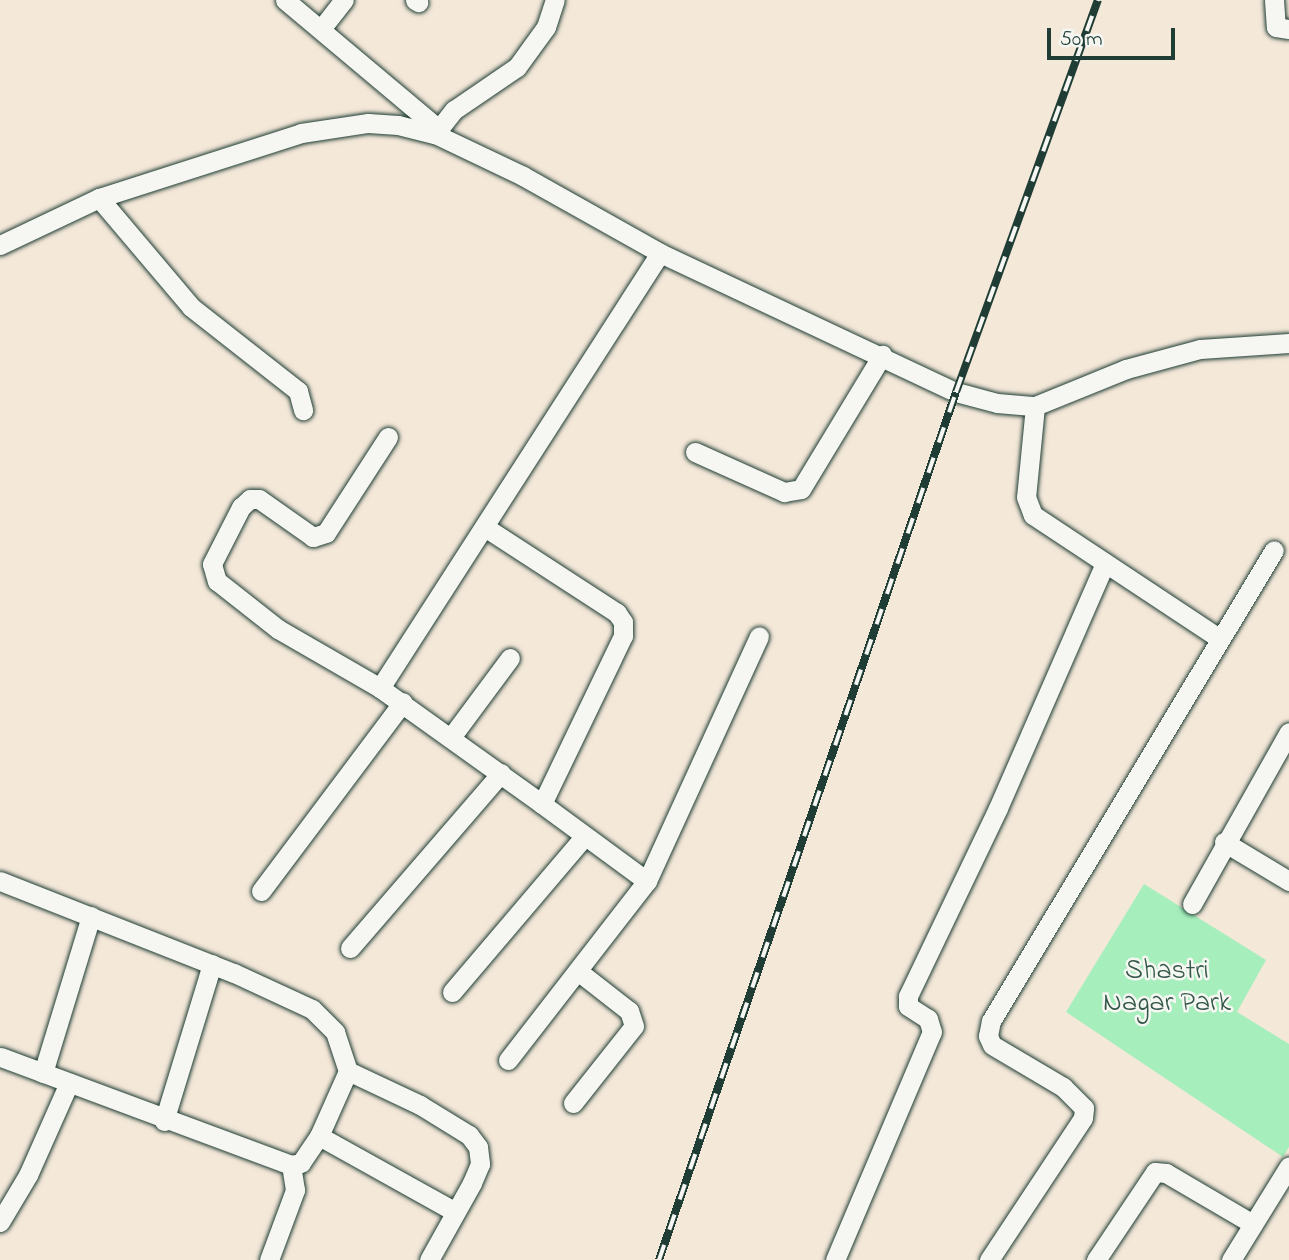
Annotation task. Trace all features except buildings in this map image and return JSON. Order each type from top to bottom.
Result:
[{"type":"street","points":[[285,0],[437,132],[523,176],[660,253],[957,392],[997,403],[1035,406],[1174,355],[1226,344],[1289,342]]},
{"type":"street","points":[[321,29],[344,0]]},
{"type":"street","points":[[437,132],[454,110],[517,67],[546,27],[555,0]]},
{"type":"street","points":[[1274,0],[1276,27],[1289,29]]},
{"type":"street","points":[[0,245],[99,198],[300,133],[335,126],[398,125],[437,132]]},
{"type":"street","points":[[99,198],[191,307],[298,391],[303,410]]},
{"type":"street","points":[[380,688],[486,528],[660,253]]},
{"type":"street","points":[[695,452],[784,492],[797,491],[805,485],[836,424],[882,355]]},
{"type":"street","points":[[1035,406],[1026,497],[1029,508],[1039,521],[1219,638]]},
{"type":"street","points":[[388,437],[326,533],[313,537],[254,498],[241,507],[212,564],[218,581],[278,629],[403,702],[452,736],[583,838],[647,881]]},
{"type":"street","points":[[486,528],[617,613],[623,622],[623,636],[542,804]]},
{"type":"street","points":[[989,1260],[1083,1118],[1084,1108],[1071,1093],[992,1045],[988,1036],[991,1021],[1274,550]]},
{"type":"street","points":[[835,1260],[932,1031],[928,1019],[908,1006],[908,996],[998,808],[1104,565]]},
{"type":"street","points":[[508,1060],[579,972],[647,881],[759,636]]},
{"type":"street","points":[[452,736],[510,658]]},
{"type":"street","points":[[261,891],[403,702]]},
{"type":"street","points":[[1192,904],[1224,842],[1289,732]]},
{"type":"street","points":[[350,948],[501,773]]},
{"type":"street","points":[[452,992],[583,838]]},
{"type":"street","points":[[1224,842],[1289,881]]},
{"type":"street","points":[[0,881],[274,990],[322,1017],[344,1048],[348,1071],[319,1136],[301,1163],[291,1165],[164,1121],[0,1057]]},
{"type":"street","points":[[43,1073],[91,916]]},
{"type":"street","points":[[164,1121],[212,964]]},
{"type":"street","points":[[573,1104],[634,1026],[629,1011],[579,972]]},
{"type":"street","points":[[348,1071],[421,1105],[476,1142],[480,1164],[429,1260]]},
{"type":"street","points":[[0,1222],[28,1175],[69,1083]]},
{"type":"street","points":[[319,1136],[454,1211]]},
{"type":"street","points":[[269,1260],[295,1189],[291,1165]]},
{"type":"street","points":[[1231,1260],[1289,1166]]},
{"type":"street","points":[[1096,1260],[1155,1172],[1166,1173],[1253,1224]]},
{"type":"green space","name":"Shastri Nagar Park","points":[[1144,884],[1266,960],[1237,1012],[1289,1044],[1289,1147],[1283,1157],[1066,1012]]},
{"type":"railway","points":[[659,1260],[956,392],[1098,0]]}]
